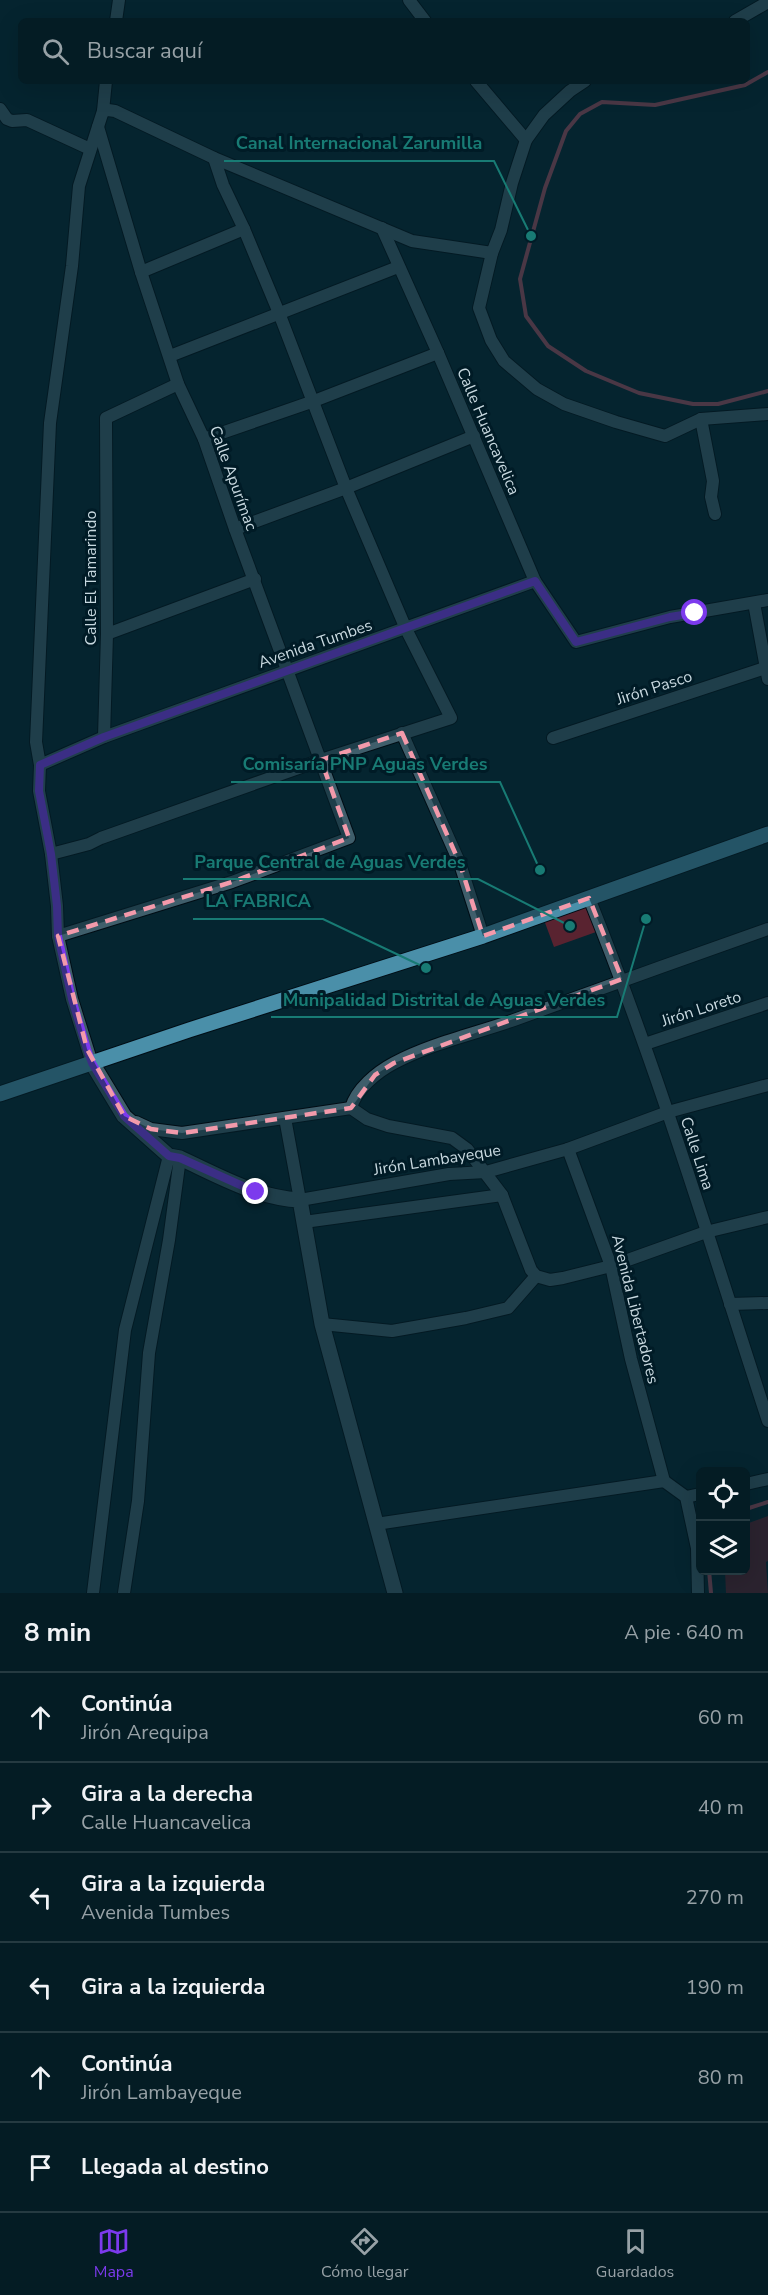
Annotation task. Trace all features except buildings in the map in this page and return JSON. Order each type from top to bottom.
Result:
[{"type":"main road","points":[[0,1094],[483,936],[768,834]]},
{"type":"street","points":[[116,18],[119,0]]},
{"type":"street","points":[[409,0],[423,18]]},
{"type":"street","points":[[741,18],[767,4]]},
{"type":"street","points":[[85,1065],[58,936],[51,854],[39,791],[40,765],[36,742],[50,423],[72,266],[79,186],[103,111],[105,84]]},
{"type":"street","points":[[479,84],[526,140]]},
{"type":"street","points":[[580,84],[544,115],[526,140],[512,183],[501,230],[492,253],[479,308],[491,339],[504,361],[537,389],[564,404],[665,436],[701,419],[768,414]]},
{"type":"street","points":[[0,109],[6,119],[27,120],[90,149]]},
{"type":"street","points":[[103,111],[115,111],[214,158],[412,241],[492,253]]},
{"type":"street","name":"Calle Apurímac","points":[[58,936],[232,882],[349,838],[204,439],[178,384],[141,272],[98,127]]},
{"type":"street","points":[[51,854],[89,844],[321,760],[451,718],[406,629],[346,488],[279,313],[223,185],[214,158]]},
{"type":"street","name":"Calle Huancavelica","points":[[382,228],[535,581],[576,642],[670,617],[754,603]]},
{"type":"street","points":[[141,272],[244,229]]},
{"type":"street","points":[[170,356],[398,267]]},
{"type":"street","points":[[204,439],[314,401],[438,353]]},
{"type":"street","name":"Calle El Tamarindo","points":[[104,737],[107,634],[106,418],[178,384]]},
{"type":"street","points":[[701,419],[713,481],[711,496],[715,514]]},
{"type":"street","points":[[235,529],[346,488],[474,436]]},
{"type":"street","points":[[107,634],[255,579]]},
{"type":"street","name":"Avenida Tumbes","points":[[40,765],[104,737],[535,581]]},
{"type":"street","points":[[766,673],[754,603],[768,600]]},
{"type":"street","name":"Jirón Pasco","points":[[553,738],[766,673]]},
{"type":"street","points":[[402,734],[460,864],[483,936]]},
{"type":"street","name":"Calle Lima","points":[[589,898],[645,1044],[768,1421]]},
{"type":"street","points":[[351,1108],[353,1102],[375,1075],[394,1063],[433,1046],[511,1021],[768,929]]},
{"type":"street","name":"Jirón Loreto","points":[[645,1044],[768,1004]]},
{"type":"street","name":"Jirón Lambayeque","points":[[85,1065],[124,1116],[174,1157],[256,1192],[278,1199],[300,1200],[450,1174],[486,1172],[568,1149],[668,1112],[768,1085]]},
{"type":"street","points":[[124,1116],[151,1129],[182,1132],[351,1108],[367,1119],[388,1126],[452,1138],[467,1149],[502,1195],[525,1260],[536,1276],[550,1280],[611,1266],[706,1232],[768,1217]]},
{"type":"street","points":[[285,1118],[322,1324],[395,1593]]},
{"type":"street","name":"Avenida Libertadores","points":[[568,1149],[611,1266],[631,1359],[664,1480]]},
{"type":"street","points":[[93,1593],[125,1330],[174,1157]]},
{"type":"street","points":[[124,1593],[138,1501],[148,1353],[169,1240],[174,1157]]},
{"type":"street","points":[[304,1222],[502,1195]]},
{"type":"street","points":[[322,1324],[392,1331],[466,1318],[508,1308],[536,1276]]},
{"type":"street","points":[[730,1304],[768,1303]]},
{"type":"street","points":[[754,1378],[768,1376]]},
{"type":"street","points":[[750,1483],[768,1479]]},
{"type":"street","points":[[376,1524],[664,1480],[686,1497],[697,1548],[698,1593]]},
{"type":"street","points":[[686,1497],[696,1495]]},
{"type":"highlighted area","points":[[402,733],[460,864],[483,936],[589,898],[622,979],[394,1063],[375,1075],[351,1108],[182,1133],[151,1129],[124,1116],[87,1049],[58,936],[232,882],[349,838],[321,760]]},
{"type":"shaded area","points":[[585,906],[596,932],[554,947],[544,920]]},
{"type":"shaded area","points":[[768,1516],[768,1561],[766,1562],[768,1593],[726,1593],[725,1575],[750,1575],[750,1523]]},
{"type":"waterway","points":[[750,82],[768,72]]},
{"type":"waterway","points":[[747,84],[655,105],[602,102],[580,114],[566,131],[545,188],[520,279],[526,316],[548,346],[586,371],[639,393],[693,404],[718,404],[768,391]]},
{"type":"waterway","points":[[750,1508],[768,1502]]},
{"type":"waterway","points":[[709,1575],[711,1593]]},
{"type":"place","name":"Canal Internacional Zarumilla","points":[[531,236]]},
{"type":"place","name":"Comisaría PNP Aguas Verdes","points":[[540,870]]},
{"type":"place","name":"Munipalidad Distrital de Aguas Verdes","points":[[646,919]]},
{"type":"place","name":"Parque Central de Aguas Verdes","points":[[570,926]]},
{"type":"place","name":"LA FABRICA","points":[[426,968]]},
{"type":"route","points":[[256,1192],[180,1158],[169,1156],[124,1116],[92,1063],[72,999],[58,936],[51,854],[39,791],[40,765],[104,737],[535,581],[576,642],[670,617],[695,613]]}]
